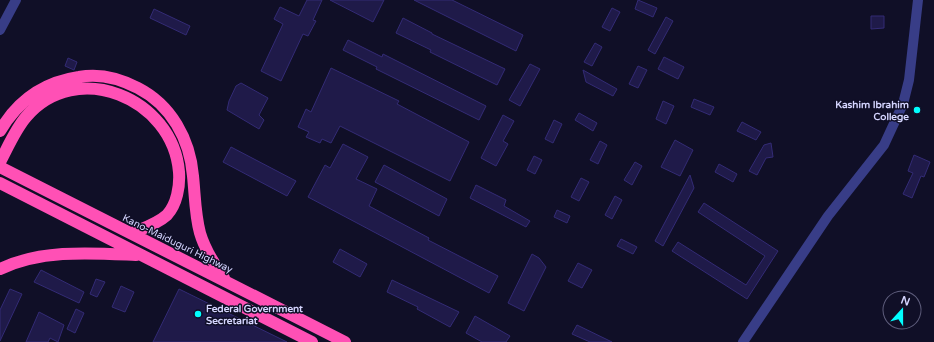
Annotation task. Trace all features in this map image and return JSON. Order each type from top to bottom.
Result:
[{"type":"highway","points":[[0,130],[18,105],[32,94],[46,86],[66,79],[85,76],[107,76],[123,80],[146,93],[166,109],[184,139],[190,155],[200,233],[214,264],[226,280]]},
{"type":"highway","points":[[0,162],[14,135],[26,117],[49,98],[63,92],[92,88],[121,95],[136,102],[161,123],[177,156],[180,182],[173,206],[168,214],[159,221],[132,234]]},
{"type":"highway","name":"Kano-Maiduguri Highway","points":[[0,167],[226,280],[345,342]]},
{"type":"highway","points":[[0,183],[312,342]]},
{"type":"highway","points":[[0,269],[9,265],[46,255],[95,253],[142,255]]},
{"type":"street","points":[[0,30],[16,0]]},
{"type":"street","points":[[743,342],[828,216],[884,145],[903,104],[909,80],[918,0]]},
{"type":"building","points":[[307,0],[322,0],[313,20],[316,21],[308,36],[303,34],[281,81],[261,71],[283,24],[274,19],[280,7],[299,16]]},
{"type":"building","points":[[330,0],[384,0],[373,22]]},
{"type":"building","points":[[414,0],[452,0],[523,35],[516,51]]},
{"type":"building","points":[[638,0],[657,8],[653,17],[635,9]]},
{"type":"building","points":[[612,8],[620,12],[610,31],[602,27]]},
{"type":"building","points":[[154,9],[190,26],[186,35],[150,18]]},
{"type":"building","points":[[871,16],[884,16],[884,28],[871,29]]},
{"type":"building","points":[[666,17],[673,21],[655,54],[648,50]]},
{"type":"building","points":[[403,18],[432,34],[505,69],[497,85],[430,52],[431,50],[396,33]]},
{"type":"building","points":[[348,40],[382,57],[383,54],[486,106],[479,120],[376,69],[377,67],[343,50]]},
{"type":"building","points":[[595,43],[602,47],[592,66],[584,62]]},
{"type":"building","points":[[664,57],[684,67],[678,79],[658,69]]},
{"type":"building","points":[[68,58],[77,62],[74,70],[65,66]]},
{"type":"building","points":[[530,64],[540,69],[520,106],[509,100]]},
{"type":"building","points":[[638,66],[647,70],[638,88],[629,84]]},
{"type":"building","points":[[331,68],[399,101],[397,104],[469,142],[450,181],[340,126],[331,143],[322,139],[320,143],[306,137],[309,132],[298,127],[306,109],[311,112]]},
{"type":"building","points":[[583,70],[617,89],[613,96],[586,82]]},
{"type":"building","points":[[241,83],[268,98],[259,115],[264,120],[259,129],[227,110],[229,101],[236,86]]},
{"type":"building","points":[[694,99],[714,107],[710,115],[691,107]]},
{"type":"building","points":[[663,101],[674,106],[666,124],[656,119]]},
{"type":"building","points":[[579,113],[597,123],[593,131],[575,120]]},
{"type":"building","points":[[503,115],[514,121],[503,141],[508,144],[496,166],[481,158]]},
{"type":"building","points":[[554,120],[562,124],[553,143],[545,139]]},
{"type":"building","points":[[742,122],[761,132],[756,140],[737,131]]},
{"type":"building","points":[[675,140],[693,150],[680,176],[661,167]]},
{"type":"building","points":[[600,141],[607,145],[598,164],[590,160]]},
{"type":"building","points":[[771,143],[773,157],[766,158],[757,175],[749,171],[764,145]]},
{"type":"building","points":[[343,144],[368,157],[356,179],[377,189],[369,206],[429,238],[428,240],[498,276],[489,293],[308,197],[325,165],[330,168]]},
{"type":"building","points":[[231,147],[296,181],[287,196],[223,162]]},
{"type":"building","points":[[914,155],[930,162],[924,177],[921,176],[912,198],[903,194],[913,173],[908,171]]},
{"type":"building","points":[[534,156],[542,160],[535,174],[527,170]]},
{"type":"building","points":[[635,162],[642,166],[632,185],[624,180]]},
{"type":"building","points":[[719,164],[737,174],[733,182],[715,172]]},
{"type":"building","points":[[384,165],[447,199],[439,216],[375,182]]},
{"type":"building","points":[[690,175],[694,188],[663,246],[655,241]]},
{"type":"building","points":[[581,178],[589,182],[579,201],[571,197]]},
{"type":"building","points":[[476,185],[506,200],[504,206],[530,221],[526,227],[470,198]]},
{"type":"building","points":[[615,196],[622,200],[612,219],[605,215]]},
{"type":"building","points":[[704,203],[778,251],[747,299],[672,251],[678,242],[746,285],[765,256],[698,212]]},
{"type":"building","points":[[557,210],[570,216],[567,223],[554,217]]},
{"type":"building","points":[[621,239],[637,247],[633,254],[617,246]]},
{"type":"building","points":[[340,249],[367,264],[360,277],[333,262]]},
{"type":"building","points":[[532,254],[539,258],[546,267],[524,311],[508,303]]},
{"type":"building","points":[[578,263],[592,270],[582,288],[568,281]]},
{"type":"building","points":[[41,270],[84,292],[79,303],[34,282]]},
{"type":"building","points":[[96,279],[105,282],[97,297],[90,294]]},
{"type":"building","points":[[392,280],[459,312],[450,327],[417,309],[418,307],[387,292]]},
{"type":"building","points":[[121,286],[134,292],[125,312],[112,307]]},
{"type":"building","points":[[10,289],[22,294],[0,341],[0,310]]},
{"type":"building","name":"Federal Government Secretariat","points":[[179,289],[287,342],[153,342]]},
{"type":"building","points":[[76,309],[84,313],[75,333],[67,329]]},
{"type":"building","points":[[39,312],[64,325],[58,342],[50,338],[48,342],[26,342]]},
{"type":"building","points":[[475,316],[510,336],[506,342],[482,342],[466,333]]},
{"type":"building","points":[[577,325],[612,342],[590,342],[572,334]]},
{"type":"place","name":"Kashim Ibrahim College","points":[[917,110]]},
{"type":"place","name":"Federal Government Secretariat","points":[[198,314]]}]
